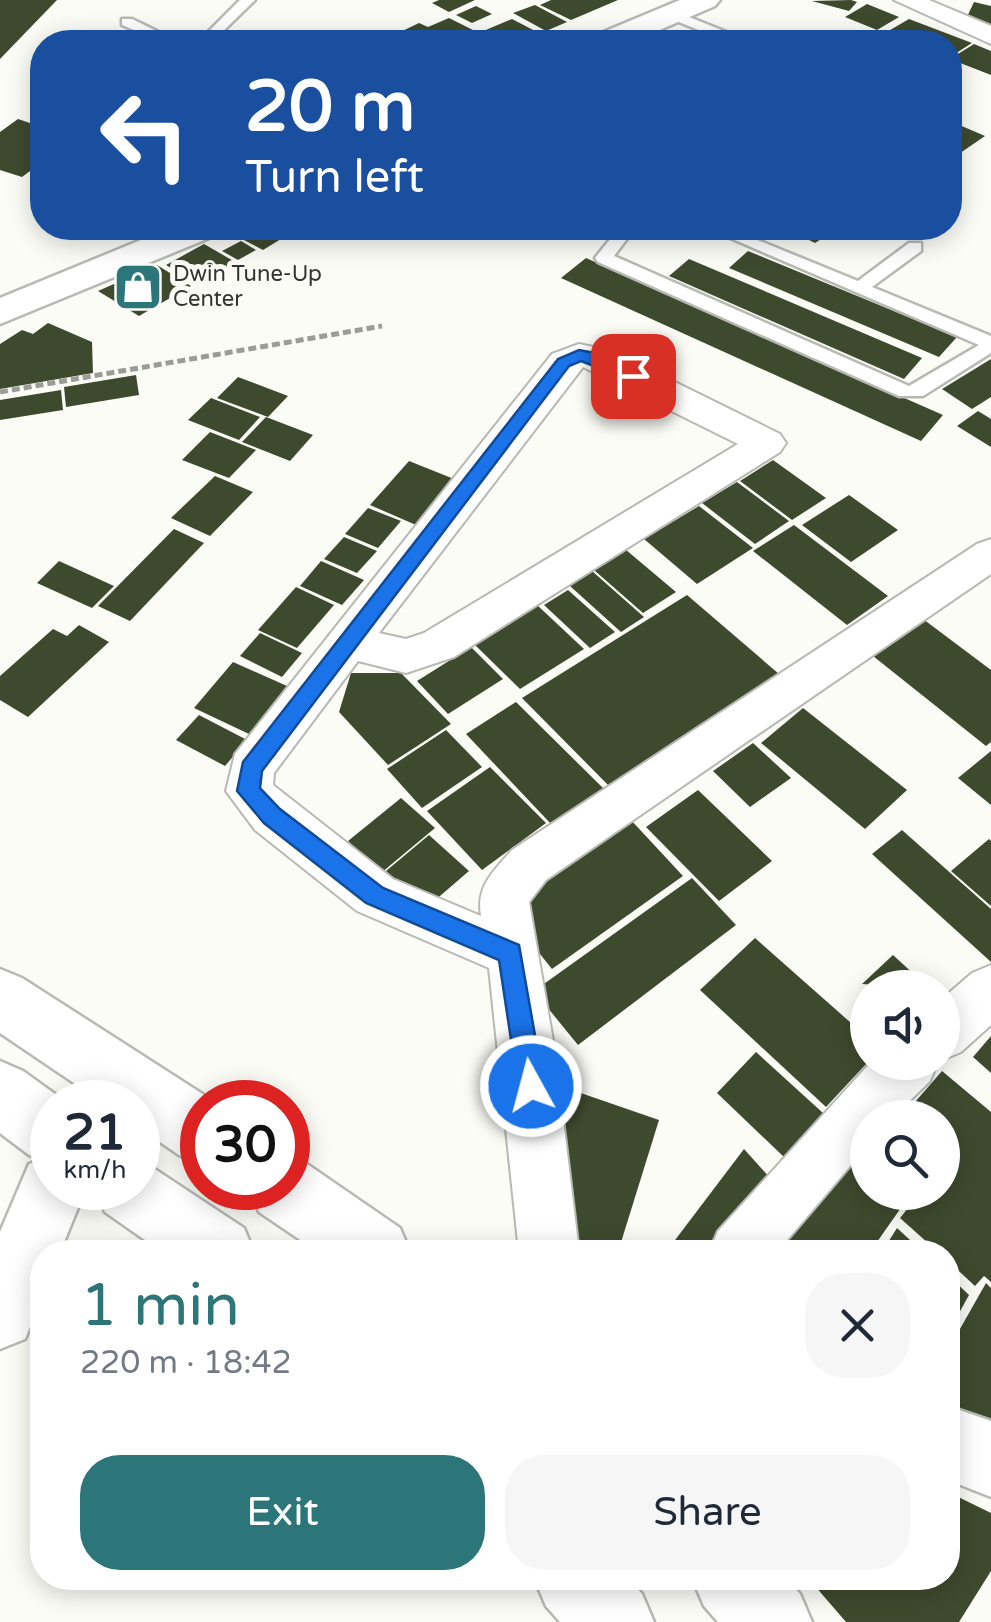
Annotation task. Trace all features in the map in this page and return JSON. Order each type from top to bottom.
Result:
[{"type":"main road","points":[[637,30],[706,0]]},
{"type":"main road","points":[[0,312],[172,240]]},
{"type":"main road","points":[[0,998],[180,1117]]},
{"type":"main road","points":[[0,1094],[30,1116]]},
{"type":"main road","points":[[310,1206],[359,1240]]},
{"type":"main road","points":[[31,1240],[44,1210]]},
{"type":"main road","points":[[160,1210],[203,1240]]},
{"type":"main road","points":[[0,1314],[30,1243]]},
{"type":"main road","points":[[960,1447],[991,1459]]},
{"type":"main road","points":[[585,1590],[614,1622]]},
{"type":"main road","points":[[743,1590],[772,1622]]},
{"type":"street","points":[[907,0],[991,36]]},
{"type":"street","points":[[346,642],[406,656],[440,645],[783,436],[600,359],[579,355],[564,362],[346,642],[251,768],[248,791],[272,816],[375,895],[510,953]]},
{"type":"street","points":[[547,1240],[528,1052],[504,897],[530,865],[991,554]]},
{"type":"street","points":[[960,1018],[991,990]]},
{"type":"street","points":[[749,1240],[864,1106],[892,1080]]},
{"type":"lane","points":[[217,30],[248,0]]},
{"type":"lane","points":[[674,15],[710,30]]},
{"type":"lane","points":[[127,22],[145,30]]},
{"type":"lane","points":[[617,240],[604,258],[906,392],[916,392],[991,344]]},
{"type":"lane","points":[[744,240],[991,344]]},
{"type":"lane","points":[[860,288],[915,248]]},
{"type":"path","points":[[0,392],[382,326]]},
{"type":"building","points":[[0,0],[57,0],[0,59]]},
{"type":"building","points":[[475,0],[449,12],[432,3]]},
{"type":"building","points":[[551,0],[618,0],[571,20],[540,5]]},
{"type":"building","points":[[812,1],[857,2],[849,11]]},
{"type":"building","points":[[974,2],[991,6],[991,26],[965,21]]},
{"type":"building","points":[[867,4],[899,17],[877,30],[845,17]]},
{"type":"building","points":[[535,5],[567,22],[544,30],[513,13]]},
{"type":"building","points":[[476,6],[492,14],[472,23],[456,15]]},
{"type":"building","points":[[449,18],[473,30],[404,30],[419,23],[428,27]]},
{"type":"building","points":[[512,19],[533,30],[486,30]]},
{"type":"building","points":[[909,19],[938,30],[890,30]]},
{"type":"building","points":[[974,44],[991,51],[991,75],[962,64],[962,52]]},
{"type":"building","points":[[18,119],[30,123],[30,171],[22,177],[0,170],[0,132]]},
{"type":"building","points":[[962,126],[985,136],[962,152]]},
{"type":"building","points":[[244,240],[279,240],[263,250]]},
{"type":"building","points":[[241,241],[256,250],[238,260],[222,251]]},
{"type":"building","points":[[204,244],[237,263],[200,285],[166,265]]},
{"type":"building","points":[[748,251],[957,337],[939,357],[729,268]]},
{"type":"building","points":[[586,258],[943,415],[921,441],[561,278]]},
{"type":"building","points":[[689,259],[922,358],[904,379],[669,276]]},
{"type":"building","points":[[157,265],[191,286],[139,316],[98,291]]},
{"type":"building","points":[[48,323],[92,342],[93,373],[0,389],[0,344],[22,330],[33,334]]},
{"type":"building","points":[[991,359],[991,397],[972,409],[942,389]]},
{"type":"building","points":[[136,375],[139,395],[66,407],[64,387]]},
{"type":"building","points":[[238,377],[288,396],[268,417],[217,398]]},
{"type":"building","points":[[61,390],[63,410],[0,420],[0,400]]},
{"type":"building","points":[[211,398],[260,417],[239,440],[188,420]]},
{"type":"building","points":[[978,411],[991,419],[991,447],[957,426]]},
{"type":"building","points":[[266,417],[313,435],[290,461],[242,442]]},
{"type":"building","points":[[210,432],[256,450],[229,478],[182,460]]},
{"type":"building","points":[[773,460],[826,498],[792,520],[740,481]]},
{"type":"building","points":[[409,461],[454,479],[416,525],[370,505]]},
{"type":"building","points":[[215,476],[253,492],[210,536],[171,518]]},
{"type":"building","points":[[737,482],[789,521],[755,544],[702,503]]},
{"type":"building","points":[[849,495],[898,530],[851,562],[802,525]]},
{"type":"building","points":[[699,506],[753,548],[697,584],[644,539]]},
{"type":"building","points":[[368,508],[401,521],[378,548],[345,534]]},
{"type":"building","points":[[794,525],[888,596],[847,625],[753,551]]},
{"type":"building","points":[[174,529],[204,543],[130,621],[98,606]]},
{"type":"building","points":[[344,537],[377,551],[357,573],[324,559]]},
{"type":"building","points":[[619,544],[676,592],[643,613],[586,563]]},
{"type":"building","points":[[59,561],[114,586],[92,608],[37,583]]},
{"type":"building","points":[[321,561],[364,580],[342,605],[300,586]]},
{"type":"building","points":[[592,571],[644,617],[621,632],[570,586]]},
{"type":"building","points":[[296,587],[334,605],[297,648],[258,630]]},
{"type":"building","points":[[568,590],[615,632],[590,648],[544,605]]},
{"type":"building","points":[[687,595],[779,674],[612,789],[522,698]]},
{"type":"building","points":[[536,604],[584,649],[520,689],[473,643]]},
{"type":"building","points":[[923,619],[991,670],[991,742],[986,746],[873,656]]},
{"type":"building","points":[[79,625],[109,642],[28,717],[0,700],[0,676],[53,629],[67,636]]},
{"type":"building","points":[[260,633],[302,653],[282,677],[240,656]]},
{"type":"building","points":[[471,647],[503,679],[448,714],[417,681]]},
{"type":"building","points":[[233,662],[287,686],[249,734],[194,708]]},
{"type":"building","points":[[351,673],[401,673],[451,724],[388,765],[339,712]]},
{"type":"building","points":[[516,702],[604,789],[552,825],[466,734]]},
{"type":"building","points":[[803,708],[907,790],[865,829],[761,743]]},
{"type":"building","points":[[199,715],[247,740],[225,766],[176,740]]},
{"type":"building","points":[[446,730],[482,767],[422,808],[387,769]]},
{"type":"building","points":[[753,743],[791,778],[750,807],[713,771]]},
{"type":"building","points":[[991,751],[991,805],[958,778]]},
{"type":"building","points":[[490,767],[546,823],[482,870],[427,811]]},
{"type":"building","points":[[698,790],[772,861],[719,901],[646,827]]},
{"type":"building","points":[[401,798],[435,828],[381,873],[348,841]]},
{"type":"building","points":[[630,819],[683,876],[552,969],[519,928],[518,894]]},
{"type":"building","points":[[902,830],[991,909],[991,962],[872,854]]},
{"type":"building","points":[[429,835],[469,871],[426,908],[386,871]]},
{"type":"building","points":[[991,841],[991,906],[951,871]]},
{"type":"building","points":[[692,878],[736,925],[578,1045],[534,991]]},
{"type":"building","points":[[755,938],[850,1022],[851,1080],[826,1107],[700,990]]},
{"type":"building","points":[[893,955],[909,970],[877,970]]},
{"type":"building","points":[[991,1036],[991,1073],[973,1057]]},
{"type":"building","points":[[756,1052],[823,1113],[784,1157],[717,1093]]},
{"type":"building","points":[[543,1080],[659,1120],[622,1240],[577,1240]]},
{"type":"building","points":[[934,1080],[953,1080],[991,1112],[991,1282],[984,1276],[975,1286],[960,1272],[960,1240],[925,1240],[900,1218],[906,1210],[960,1210],[960,1100],[917,1100]]},
{"type":"building","points":[[850,1141],[850,1210],[899,1210],[878,1240],[773,1240]]},
{"type":"building","points":[[744,1149],[771,1179],[724,1240],[675,1240]]},
{"type":"building","points":[[897,1228],[910,1240],[890,1240]]},
{"type":"building","points":[[986,1283],[991,1288],[991,1428],[987,1434],[960,1424],[960,1329]]},
{"type":"building","points":[[960,1286],[969,1295],[960,1311]]},
{"type":"building","points":[[960,1498],[991,1513],[991,1571],[959,1622],[846,1622],[818,1590],[960,1590]]},
{"type":"place","name":"Dwin Tune-Up Center","points":[[138,287]]},
{"type":"route","points":[[531,1086],[510,953],[375,895],[272,816],[248,791],[251,768],[564,362],[579,355],[600,359],[633,376]]}]
